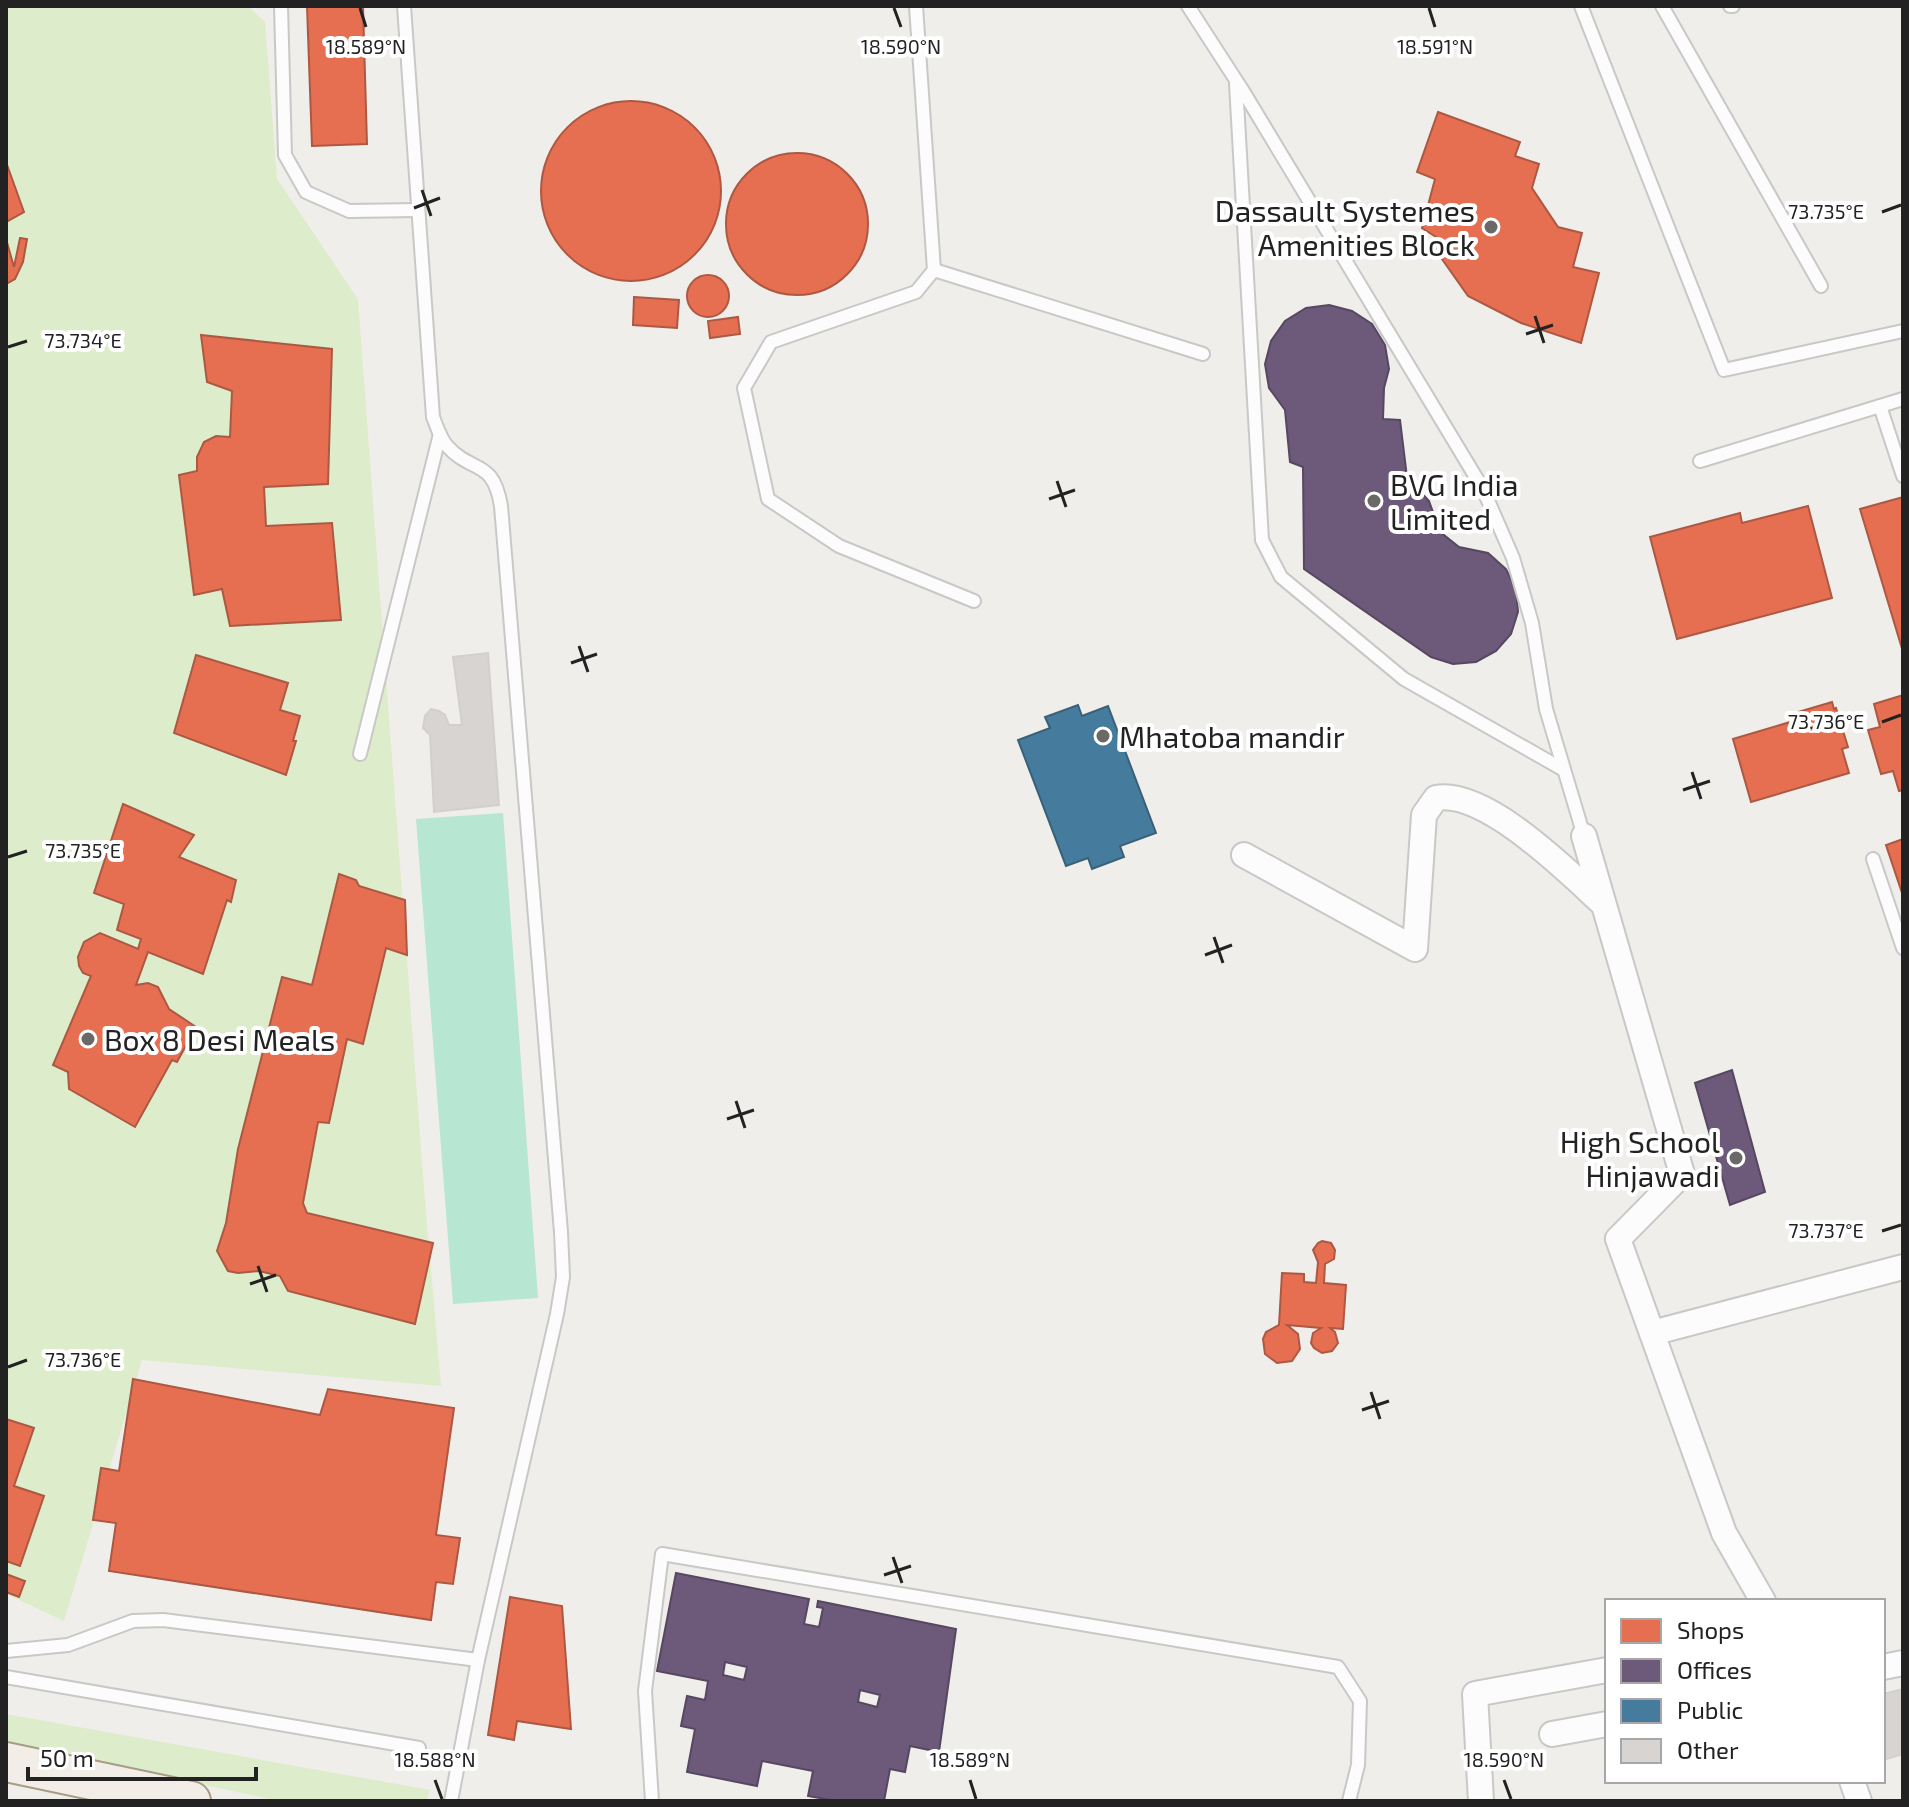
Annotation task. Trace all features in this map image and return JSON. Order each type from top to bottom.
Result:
[{"type":"main road","points":[[6,1762],[191,1801]]},
{"type":"street","points":[[1244,855],[1415,949],[1424,815],[1436,798],[1451,795],[1504,821],[1549,854],[1603,903]]},
{"type":"street","points":[[1584,836],[1682,1174],[1618,1239],[1724,1533],[1762,1599]]},
{"type":"street","points":[[1652,1333],[1903,1267]]},
{"type":"street","points":[[1481,1801],[1475,1694],[1605,1670]]},
{"type":"street","points":[[1552,1734],[1605,1724]]},
{"type":"lane","points":[[281,6],[285,155],[306,192],[349,211],[418,210]]},
{"type":"lane","points":[[916,6],[934,270],[916,292],[771,342],[744,388],[768,499],[839,546],[974,601]]},
{"type":"lane","points":[[1188,6],[1483,489],[1513,558],[1532,623],[1546,709],[1584,836]]},
{"type":"lane","points":[[1581,6],[1724,370],[1903,331]]},
{"type":"lane","points":[[1662,6],[1821,286]]},
{"type":"lane","points":[[409,7],[431,401],[440,434],[448,448],[484,469],[493,479],[500,498],[563,1277],[478,1660],[451,1801]]},
{"type":"lane","points":[[1236,81],[1262,540],[1281,577],[1404,679],[1564,770]]},
{"type":"lane","points":[[934,270],[1203,354]]},
{"type":"lane","points":[[1700,461],[1903,399]]},
{"type":"lane","points":[[1880,406],[1903,476]]},
{"type":"lane","points":[[360,754],[440,434]]},
{"type":"lane","points":[[1873,859],[1903,948]]},
{"type":"lane","points":[[653,1800],[645,1691],[662,1554],[1338,1667],[1360,1701],[1358,1765],[1349,1801]]},
{"type":"lane","points":[[6,1651],[68,1645],[133,1621],[163,1620],[478,1660]]},
{"type":"lane","points":[[6,1677],[419,1748]]},
{"type":"green space","points":[[6,6],[248,6],[265,22],[277,179],[358,299],[441,1386],[142,1360],[64,1621],[6,1594]]},
{"type":"green space","points":[[503,813],[538,1298],[453,1304],[416,819]]},
{"type":"green space","points":[[6,1714],[430,1790],[427,1801],[279,1801],[6,1743]]},
{"type":"building: Shops","points":[[307,6],[363,6],[367,144],[312,146]]},
{"type":"building: Shops","points":[[631,101],[665,108],[695,127],[714,157],[721,191],[714,225],[695,255],[665,274],[631,281],[597,274],[567,255],[548,225],[541,191],[548,157],[567,127],[597,108]]},
{"type":"building: Shops","name":"Dassault Systemes Amenities Block","points":[[1438,112],[1520,142],[1515,156],[1539,164],[1532,188],[1558,227],[1582,233],[1573,267],[1599,273],[1581,343],[1521,323],[1468,296],[1437,252],[1436,237],[1422,228],[1435,179],[1417,172]]},
{"type":"building: Shops","points":[[797,153],[824,158],[847,174],[863,197],[868,224],[863,251],[847,274],[824,290],[797,295],[770,290],[747,274],[731,251],[726,224],[731,197],[747,174],[770,158]]},
{"type":"building: Shops","points":[[6,162],[24,212],[6,222]]},
{"type":"building: Shops","points":[[20,238],[27,239],[23,262],[15,279],[6,284],[6,239],[14,267]]},
{"type":"building: Shops","points":[[708,275],[723,281],[729,296],[723,311],[708,317],[693,311],[687,296],[693,281]]},
{"type":"building: Shops","points":[[634,297],[679,300],[677,328],[633,325]]},
{"type":"building: Shops","points":[[738,317],[740,334],[710,338],[708,321]]},
{"type":"building: Shops","points":[[201,335],[332,349],[328,484],[264,487],[266,526],[332,523],[341,620],[230,626],[222,589],[194,595],[179,475],[197,471],[197,457],[204,442],[216,436],[230,437],[232,391],[207,382]]},
{"type":"building: Shops","points":[[1903,497],[1903,652],[1860,509]]},
{"type":"building: Shops","points":[[1808,506],[1832,598],[1677,639],[1650,537],[1740,513],[1742,523]]},
{"type":"building: Shops","points":[[196,655],[288,683],[280,710],[300,716],[286,775],[174,733]]},
{"type":"building: Shops","points":[[1903,695],[1903,790],[1899,791],[1893,771],[1881,774],[1868,730],[1880,727],[1874,704]]},
{"type":"building: Shops","points":[[1832,702],[1848,747],[1842,749],[1849,773],[1751,802],[1733,739],[1797,720],[1795,713]]},
{"type":"building: Shops","points":[[123,804],[194,835],[179,857],[236,880],[231,902],[227,900],[203,974],[148,952],[136,985],[148,983],[158,987],[169,1009],[196,1027],[177,1062],[172,1060],[135,1127],[69,1089],[68,1072],[53,1065],[91,976],[83,973],[79,966],[78,957],[84,942],[100,933],[138,949],[141,939],[117,930],[124,904],[94,893]]},
{"type":"building: Shops","points":[[1903,839],[1903,896],[1886,845]]},
{"type":"building: Shops","points":[[339,874],[356,880],[359,886],[405,900],[407,955],[386,948],[363,1044],[347,1039],[329,1123],[318,1122],[303,1203],[307,1213],[433,1243],[415,1324],[288,1291],[280,1276],[259,1271],[228,1271],[217,1251],[226,1223],[238,1149],[282,977],[312,985]]},
{"type":"building: Shops","points":[[1322,1241],[1331,1243],[1335,1250],[1334,1259],[1325,1264],[1324,1283],[1346,1285],[1343,1329],[1330,1328],[1335,1332],[1338,1343],[1332,1351],[1322,1353],[1311,1343],[1313,1333],[1321,1328],[1287,1325],[1298,1334],[1300,1349],[1292,1361],[1277,1363],[1265,1354],[1263,1339],[1266,1332],[1279,1325],[1282,1273],[1304,1274],[1304,1282],[1316,1283],[1318,1262],[1313,1250]]},
{"type":"building: Shops","points":[[133,1379],[320,1415],[328,1389],[454,1408],[436,1535],[460,1538],[453,1584],[436,1582],[431,1620],[109,1571],[116,1523],[93,1520],[101,1468],[119,1471]]},
{"type":"building: Shops","points":[[6,1419],[34,1428],[14,1486],[44,1496],[20,1566],[6,1561]]},
{"type":"building: Shops","points":[[6,1574],[25,1581],[19,1597],[6,1592]]},
{"type":"building: Shops","points":[[510,1597],[562,1606],[571,1729],[517,1721],[514,1740],[488,1735]]},
{"type":"building: Offices","points":[[1329,305],[1352,311],[1372,324],[1385,345],[1389,369],[1384,388],[1383,419],[1400,420],[1407,477],[1429,501],[1434,527],[1459,547],[1488,553],[1506,569],[1516,589],[1518,612],[1511,634],[1496,651],[1476,662],[1453,664],[1431,657],[1304,569],[1303,467],[1290,462],[1285,410],[1269,388],[1265,364],[1271,341],[1285,321],[1306,308]]},
{"type":"building: Offices","name":"High School Hinjawadi","points":[[1732,1070],[1765,1192],[1730,1205],[1695,1083]]},
{"type":"building: Offices","points":[[676,1573],[809,1599],[804,1624],[819,1627],[823,1608],[817,1607],[818,1601],[956,1629],[939,1752],[910,1746],[905,1772],[890,1769],[884,1801],[836,1801],[808,1796],[813,1771],[762,1761],[757,1786],[687,1772],[695,1729],[681,1726],[687,1696],[705,1700],[708,1681],[657,1671]],"holes":[[[725,1662],[747,1667],[744,1680],[723,1675]],[[860,1690],[880,1695],[877,1707],[858,1702]]]},
{"type":"building: Public","points":[[1078,705],[1082,716],[1108,706],[1156,833],[1120,846],[1124,857],[1092,869],[1088,858],[1066,866],[1018,740],[1050,728],[1045,717]]},
{"type":"building: Other","points":[[488,653],[499,805],[434,812],[430,735],[423,728],[425,716],[431,709],[445,715],[449,725],[462,725],[453,657]]},
{"type":"building: Other","points":[[1903,1689],[1903,1754],[1885,1759],[1885,1694]]},
{"type":"place","name":"Dassault Systemes Amenities Block","points":[[1491,227]]},
{"type":"place","name":"BVG India Limited","points":[[1374,501]]},
{"type":"place","name":"Mhatoba mandir","points":[[1103,736]]},
{"type":"place","name":"Box 8 Desi Meals","points":[[88,1039]]},
{"type":"place","name":"High School Hinjawadi","points":[[1736,1158]]}]
